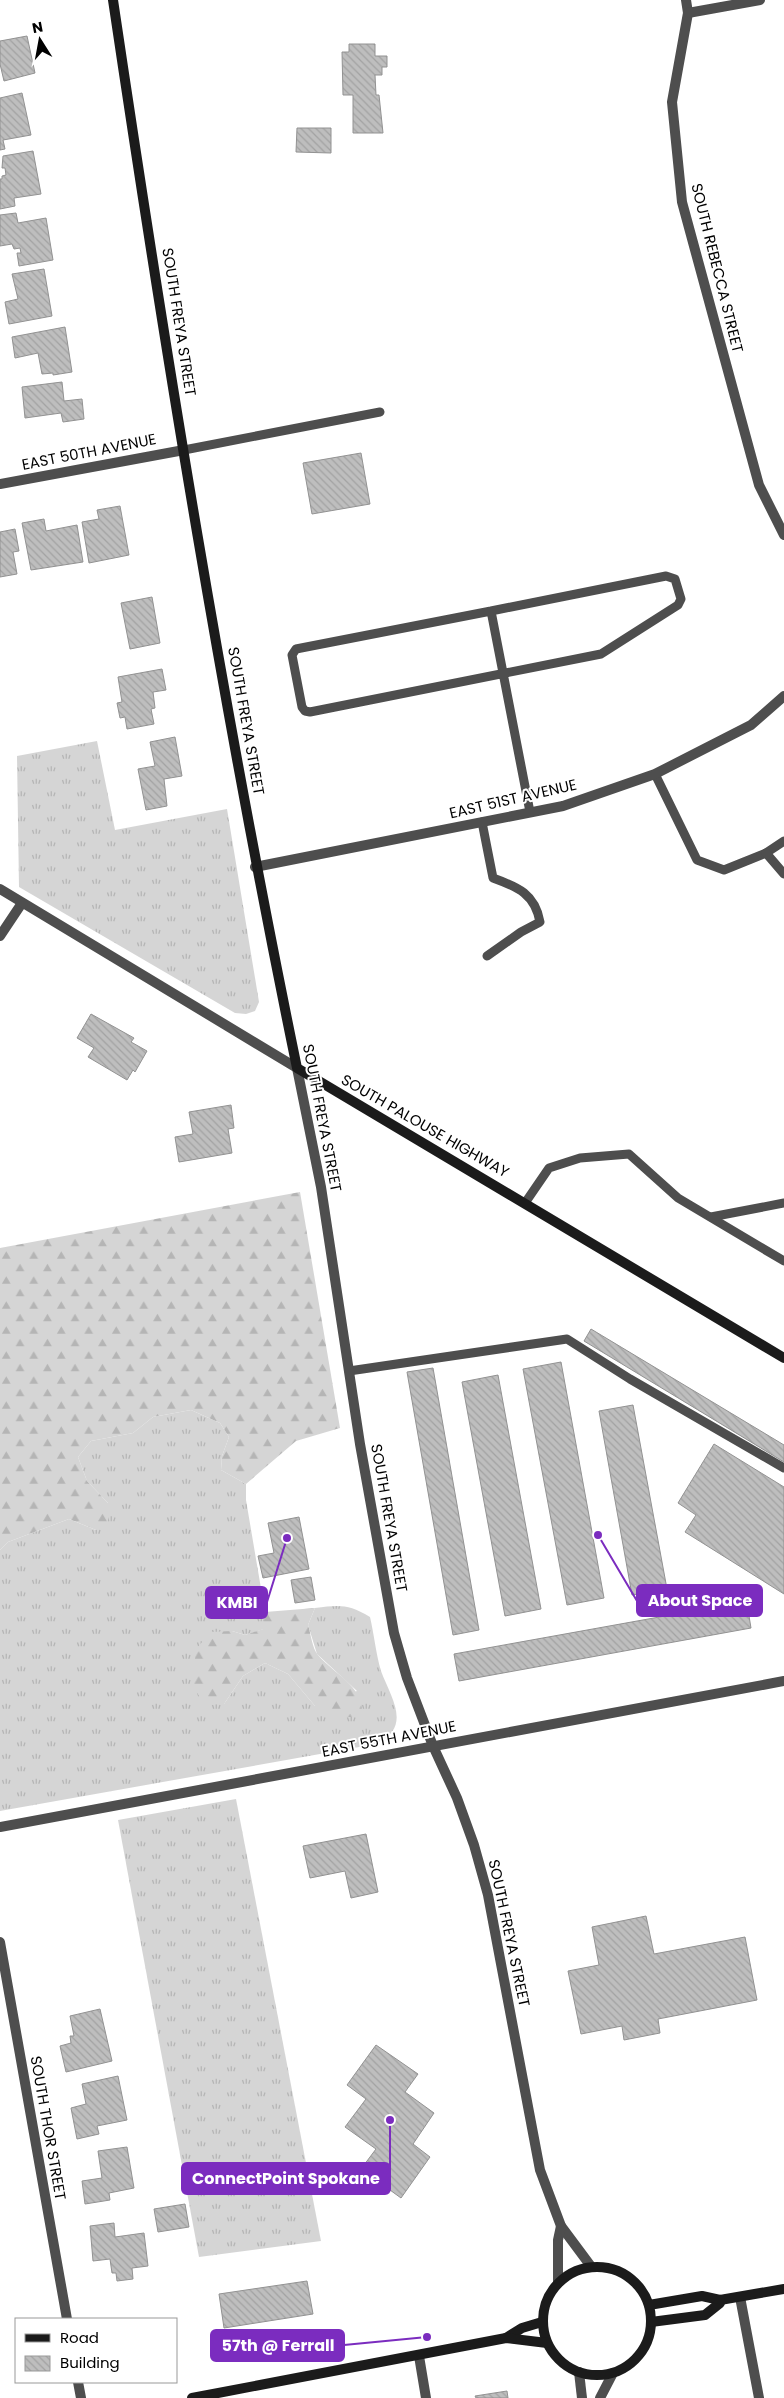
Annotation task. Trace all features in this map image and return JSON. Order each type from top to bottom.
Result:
[{"type":"main road","name":"SOUTH FREYA STREET","points":[[113,0],[184,450],[255,866],[296,1068]]},
{"type":"main road","name":"SOUTH PALOUSE HIGHWAY","points":[[296,1068],[525,1202],[784,1358]]},
{"type":"main road","points":[[590,2265],[616,2270],[631,2278],[642,2290],[649,2305],[651,2322],[648,2339],[640,2354],[628,2366],[613,2373],[596,2376],[578,2372],[566,2366],[555,2356],[547,2344],[542,2322],[547,2301],[558,2283],[570,2274],[590,2265]]},
{"type":"main road","points":[[649,2305],[702,2296],[720,2300],[784,2289]]},
{"type":"main road","points":[[651,2322],[704,2315],[720,2303],[720,2300]]},
{"type":"main road","points":[[506,2338],[522,2328],[542,2322]]},
{"type":"main road","points":[[192,2398],[506,2338],[547,2344]]},
{"type":"street","name":"SOUTH REBECCA STREET","points":[[686,0],[688,13],[672,102],[682,202],[759,485],[784,534]]},
{"type":"street","points":[[688,13],[760,0]]},
{"type":"street","name":"EAST 50TH AVENUE","points":[[0,484],[184,450]]},
{"type":"street","name":"EAST 51ST AVENUE","points":[[255,866],[563,806],[655,774],[750,725],[784,696]]},
{"type":"street","name":"SOUTH PALOUSE HIGHWAY","points":[[0,889],[296,1068]]},
{"type":"street","points":[[0,936],[22,902]]},
{"type":"street","name":"SOUTH FREYA STREET","points":[[296,1068],[321,1188],[349,1371],[394,1633],[407,1678],[433,1746],[457,1798],[474,1845],[488,1895],[540,2170],[560,2226],[590,2265]]},
{"type":"street","name":"EAST 55TH AVENUE","points":[[0,1827],[784,1681]]},
{"type":"street","name":"SOUTH THOR STREET","points":[[0,1942],[67,2318]]},
{"type":"street","name":"SOUTH FREYA STREET","points":[[558,2283],[558,2240],[560,2226]]},
{"type":"street","points":[[740,2297],[759,2398]]},
{"type":"street","points":[[419,2356],[426,2398]]},
{"type":"street","points":[[578,2372],[582,2398]]},
{"type":"street","points":[[600,2398],[613,2373]]},
{"type":"street","points":[[78,2383],[81,2398]]},
{"type":"lane","points":[[184,450],[380,412]]},
{"type":"lane","points":[[666,576],[675,579],[681,598],[678,605],[601,654],[310,712],[305,711],[302,707],[292,655],[296,649],[491,611],[666,576]]},
{"type":"lane","points":[[491,611],[530,812]]},
{"type":"lane","points":[[655,774],[697,860],[724,870],[766,853],[784,841]]},
{"type":"lane","points":[[482,822],[494,878],[514,886],[527,894],[538,914],[540,922],[521,932],[486,956]]},
{"type":"lane","points":[[766,853],[784,874]]},
{"type":"lane","points":[[525,1202],[549,1168],[580,1158],[629,1154],[678,1198],[784,1261]]},
{"type":"lane","points":[[711,1217],[784,1203]]},
{"type":"lane","points":[[349,1371],[567,1339],[784,1468]]},
{"type":"green space","points":[[97,741],[115,830],[227,809],[259,1002],[255,1011],[246,1014],[235,1013],[19,887],[17,756]]},
{"type":"green space","points":[[300,1192],[340,1428],[296,1441],[246,1484],[221,1470],[222,1456],[229,1437],[220,1423],[191,1410],[153,1417],[133,1433],[91,1441],[78,1457],[87,1481],[108,1503],[108,1524],[96,1530],[69,1519],[8,1542],[0,1550],[0,1248]]},
{"type":"green space","points":[[191,1410],[220,1423],[229,1437],[222,1456],[221,1470],[246,1484],[246,1500],[265,1612],[264,1629],[245,1635],[232,1631],[224,1704],[243,1676],[265,1663],[288,1674],[315,1706],[357,1691],[317,1654],[308,1625],[315,1608],[344,1606],[370,1617],[381,1671],[394,1701],[396,1721],[394,1729],[387,1737],[376,1744],[0,1811],[0,1550],[8,1542],[69,1519],[96,1530],[108,1503],[87,1481],[78,1457],[91,1441],[133,1433],[153,1417]]},
{"type":"green space","points":[[315,1608],[308,1625],[314,1649],[354,1689],[362,1706],[362,1717],[345,1717],[315,1706],[288,1674],[265,1663],[243,1676],[224,1704],[205,1705],[192,1685],[196,1649],[211,1632],[232,1631],[245,1635],[263,1629],[265,1612]]},
{"type":"green space","points":[[236,1799],[321,2241],[199,2257],[118,1820]]},
{"type":"building","points":[[27,36],[35,73],[4,81],[0,64],[0,41]]},
{"type":"building","points":[[349,44],[375,44],[375,56],[387,56],[387,67],[382,67],[382,75],[375,75],[376,95],[379,95],[383,133],[353,133],[353,95],[343,95],[342,52],[349,52]]},
{"type":"building","points":[[22,93],[31,135],[3,140],[5,149],[0,150],[0,98]]},
{"type":"building","points":[[297,128],[331,128],[331,153],[296,152]]},
{"type":"building","points":[[33,151],[41,194],[14,198],[15,206],[0,209],[0,179],[6,175],[5,168],[2,168],[3,156]]},
{"type":"building","points":[[16,213],[18,223],[46,218],[53,260],[19,266],[17,253],[21,253],[20,248],[14,249],[12,244],[0,246],[0,215]]},
{"type":"building","points":[[44,269],[52,316],[9,324],[5,302],[18,299],[12,274]]},
{"type":"building","points":[[65,327],[72,372],[53,375],[53,373],[42,374],[38,353],[15,358],[12,337]]},
{"type":"building","points":[[62,382],[64,401],[82,399],[84,419],[63,422],[61,413],[25,418],[22,387]]},
{"type":"building","points":[[361,453],[370,504],[312,514],[303,463]]},
{"type":"building","points":[[120,506],[129,555],[89,563],[82,522],[99,519],[97,510]]},
{"type":"building","points":[[44,519],[46,531],[77,525],[83,562],[31,570],[22,523]]},
{"type":"building","points":[[15,529],[19,551],[13,552],[17,574],[0,577],[0,532]]},
{"type":"building","points":[[152,597],[160,643],[130,649],[121,603]]},
{"type":"building","points":[[162,669],[166,690],[153,692],[155,708],[151,709],[154,724],[127,729],[125,717],[120,718],[117,703],[122,702],[118,677]]},
{"type":"building","points":[[175,737],[182,776],[164,779],[167,806],[146,810],[138,769],[155,766],[150,742]]},
{"type":"building","points":[[91,1014],[134,1038],[131,1042],[147,1051],[135,1072],[133,1070],[127,1080],[88,1057],[94,1048],[77,1038]]},
{"type":"building","points":[[231,1105],[234,1128],[228,1129],[232,1153],[179,1162],[175,1137],[193,1134],[189,1112]]},
{"type":"building","points":[[591,1329],[784,1445],[784,1462],[584,1341]]},
{"type":"building","points":[[561,1362],[604,1598],[567,1605],[523,1369]]},
{"type":"building","points":[[433,1368],[479,1630],[453,1635],[407,1372]]},
{"type":"building","points":[[498,1375],[541,1609],[505,1616],[462,1382]]},
{"type":"building","points":[[633,1405],[667,1589],[632,1595],[599,1411]]},
{"type":"building","points":[[714,1444],[784,1487],[784,1594],[685,1532],[696,1515],[678,1503]]},
{"type":"building","points":[[299,1517],[309,1569],[263,1578],[258,1556],[274,1553],[268,1523]]},
{"type":"building","points":[[311,1577],[315,1600],[295,1603],[291,1580]]},
{"type":"building","points":[[737,1603],[739,1611],[748,1610],[751,1628],[459,1681],[454,1654]]},
{"type":"building","points":[[366,1834],[378,1892],[351,1898],[345,1871],[310,1878],[303,1846]]},
{"type":"building","points":[[646,1916],[654,1954],[745,1937],[757,2000],[658,2019],[660,2033],[624,2040],[622,2026],[581,2034],[568,1971],[599,1965],[592,1927]]},
{"type":"building","points":[[100,2009],[112,2061],[66,2072],[60,2046],[71,2043],[70,2036],[74,2036],[70,2016]]},
{"type":"building","points":[[376,2045],[418,2074],[405,2092],[434,2113],[413,2144],[430,2157],[401,2198],[361,2169],[376,2149],[345,2127],[366,2099],[347,2085]]},
{"type":"building","points":[[118,2076],[127,2120],[97,2126],[99,2134],[77,2139],[71,2108],[86,2104],[82,2084]]},
{"type":"building","points":[[127,2147],[134,2188],[109,2193],[110,2200],[85,2204],[82,2181],[102,2178],[98,2151]]},
{"type":"building","points":[[185,2204],[189,2227],[158,2232],[154,2209]]},
{"type":"building","points":[[114,2223],[115,2237],[144,2233],[148,2266],[132,2268],[133,2279],[117,2281],[116,2273],[112,2273],[110,2259],[93,2261],[90,2226]]},
{"type":"building","points":[[307,2281],[313,2314],[224,2328],[219,2294]]},
{"type":"building","points":[[507,2391],[508,2398],[476,2398],[475,2396]]},
{"type":"place","name":"About Space","points":[[598,1535]]},
{"type":"place","name":"KMBI","points":[[287,1538]]},
{"type":"place","name":"ConnectPoint Spokane","points":[[390,2120]]},
{"type":"place","name":"57th @ Ferrall","points":[[427,2337]]}]
